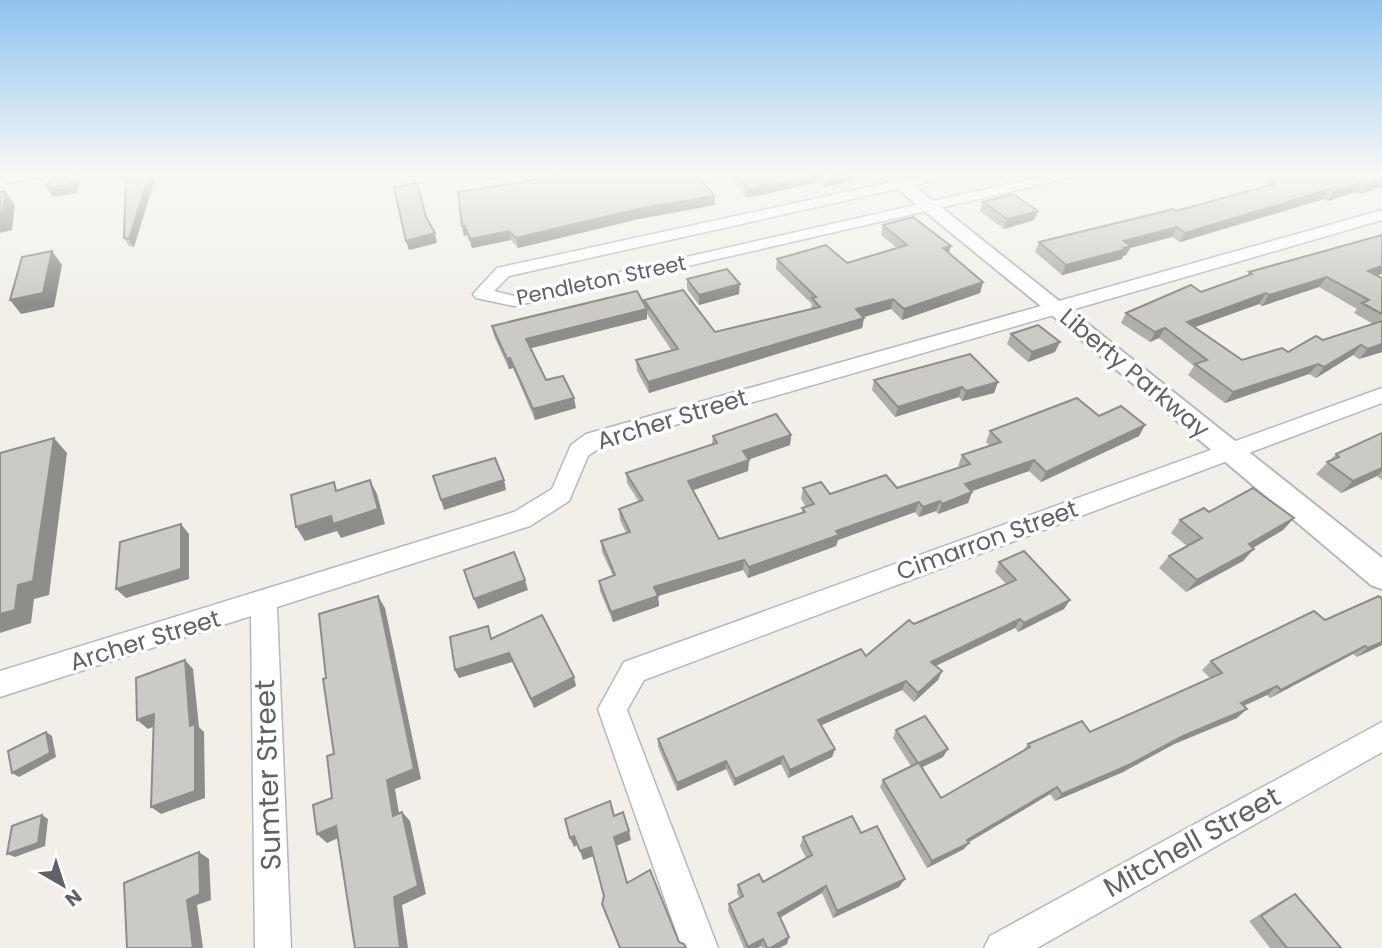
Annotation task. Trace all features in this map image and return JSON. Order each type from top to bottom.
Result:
[{"type":"street","name":"Pendleton Street","points":[[730,217],[503,272],[482,294],[514,301],[874,217]]},
{"type":"street","name":"Liberty Parkway","points":[[943,217],[1055,306],[1227,451],[1382,576]]},
{"type":"street","name":"Archer Street","points":[[0,684],[522,519],[561,495],[579,452],[594,440],[1055,306],[1374,217]]},
{"type":"street","name":"Cimarron Street","points":[[700,948],[612,709],[634,671],[1382,395]]},
{"type":"street","name":"Sumter Street","points":[[264,602],[273,948]]},
{"type":"street","name":"Mitchell Street","points":[[1002,948],[1382,736]]},
{"type":"building","points":[[125,217],[136,217],[129,239],[124,238]]},
{"type":"building","points":[[401,217],[426,217],[435,233],[406,241]]},
{"type":"building","points":[[461,217],[603,217],[516,238],[509,231],[470,239],[465,226],[462,226]]},
{"type":"building","points":[[913,217],[951,246],[943,248],[983,282],[904,309],[893,299],[856,309],[864,318],[648,382],[636,360],[678,349],[644,300],[683,290],[715,332],[820,307],[812,298],[816,297],[777,259],[826,245],[847,263],[907,245],[883,225]]},
{"type":"building","points":[[1140,217],[1237,217],[1185,233],[1177,227],[1124,241],[1131,246],[1066,265],[1039,242]]},
{"type":"building","points":[[1382,235],[1382,266],[1368,271],[1382,278],[1382,314],[1362,303],[1369,300],[1327,277],[1269,295],[1266,293],[1187,322],[1242,360],[1282,348],[1288,352],[1316,336],[1323,340],[1382,321],[1382,344],[1368,349],[1361,345],[1324,367],[1318,364],[1233,392],[1195,364],[1207,360],[1165,328],[1155,332],[1126,313],[1191,285],[1201,292],[1252,274],[1249,272]]},
{"type":"building","points":[[52,251],[43,293],[10,300],[22,257]]},
{"type":"building","points":[[727,269],[740,284],[699,295],[687,279]]},
{"type":"building","points":[[637,291],[647,309],[526,339],[546,380],[563,376],[574,398],[533,409],[492,326]]},
{"type":"building","points":[[1038,325],[1060,342],[1032,352],[1011,334]]},
{"type":"building","points":[[970,354],[998,382],[966,391],[962,387],[898,407],[874,380]]},
{"type":"building","points":[[1077,398],[1099,416],[1121,406],[1145,425],[1046,472],[1034,460],[965,484],[972,492],[942,504],[940,501],[923,507],[919,502],[836,531],[839,535],[749,567],[744,560],[654,587],[658,596],[611,612],[599,581],[615,575],[601,541],[630,532],[619,509],[643,500],[626,473],[717,443],[713,436],[776,414],[791,435],[743,451],[749,460],[688,481],[719,539],[805,512],[802,508],[814,504],[803,488],[821,482],[830,494],[886,475],[897,488],[970,464],[962,455],[1001,442],[990,431]]},
{"type":"building","points":[[1382,433],[1382,468],[1353,481],[1327,462],[1339,457],[1336,454]]},
{"type":"building","points":[[54,438],[33,581],[18,585],[15,610],[0,614],[0,453]]},
{"type":"building","points":[[495,458],[504,480],[441,500],[433,476]]},
{"type":"building","points":[[370,480],[378,509],[333,524],[331,516],[296,527],[291,495],[334,482],[336,491]]},
{"type":"building","points":[[1253,488],[1294,518],[1249,544],[1254,549],[1197,580],[1169,556],[1202,538],[1180,520],[1204,508],[1209,512]]},
{"type":"building","points":[[181,524],[181,569],[116,589],[120,542]]},
{"type":"building","points":[[1024,551],[1070,600],[1024,623],[1020,619],[931,662],[942,671],[918,693],[906,681],[818,720],[835,749],[790,770],[783,756],[735,779],[726,761],[677,783],[658,739],[861,649],[866,656],[909,620],[914,624],[1016,580],[999,562]]},
{"type":"building","points":[[514,552],[525,580],[474,599],[464,570]]},
{"type":"building","points":[[378,596],[414,769],[387,780],[393,816],[402,812],[418,886],[394,897],[400,948],[355,948],[336,826],[317,834],[313,805],[332,798],[327,756],[334,754],[323,679],[326,678],[319,614]]},
{"type":"building","points":[[1379,596],[1382,599],[1382,642],[1368,648],[1365,646],[1281,690],[1277,686],[1241,703],[1247,709],[1183,736],[1131,764],[1062,794],[1057,787],[967,840],[969,843],[932,861],[883,780],[918,763],[896,730],[925,716],[948,749],[919,763],[941,798],[1030,747],[1028,744],[1082,721],[1090,732],[1222,673],[1211,661],[1314,611],[1325,620]]},
{"type":"building","points":[[542,615],[574,677],[531,699],[509,653],[455,670],[450,637],[488,626],[491,639]]},
{"type":"building","points":[[185,660],[190,726],[195,724],[195,791],[151,807],[154,714],[137,720],[136,678]]},
{"type":"building","points":[[46,732],[50,753],[12,773],[8,751]]},
{"type":"building","points":[[610,801],[614,816],[623,812],[629,831],[614,837],[627,883],[650,870],[679,942],[686,948],[620,948],[602,904],[604,896],[591,847],[580,851],[574,836],[570,838],[565,819]]},
{"type":"building","points":[[42,815],[38,843],[7,854],[12,826]]},
{"type":"building","points":[[852,816],[861,833],[877,826],[905,879],[837,911],[826,886],[778,913],[789,937],[770,948],[767,948],[763,939],[748,947],[729,904],[743,896],[738,885],[759,874],[763,882],[812,855],[803,837]]},
{"type":"building","points":[[199,852],[200,894],[187,900],[193,948],[127,948],[124,883]]},
{"type":"building","points":[[1295,894],[1341,948],[1287,948],[1261,916]]}]
